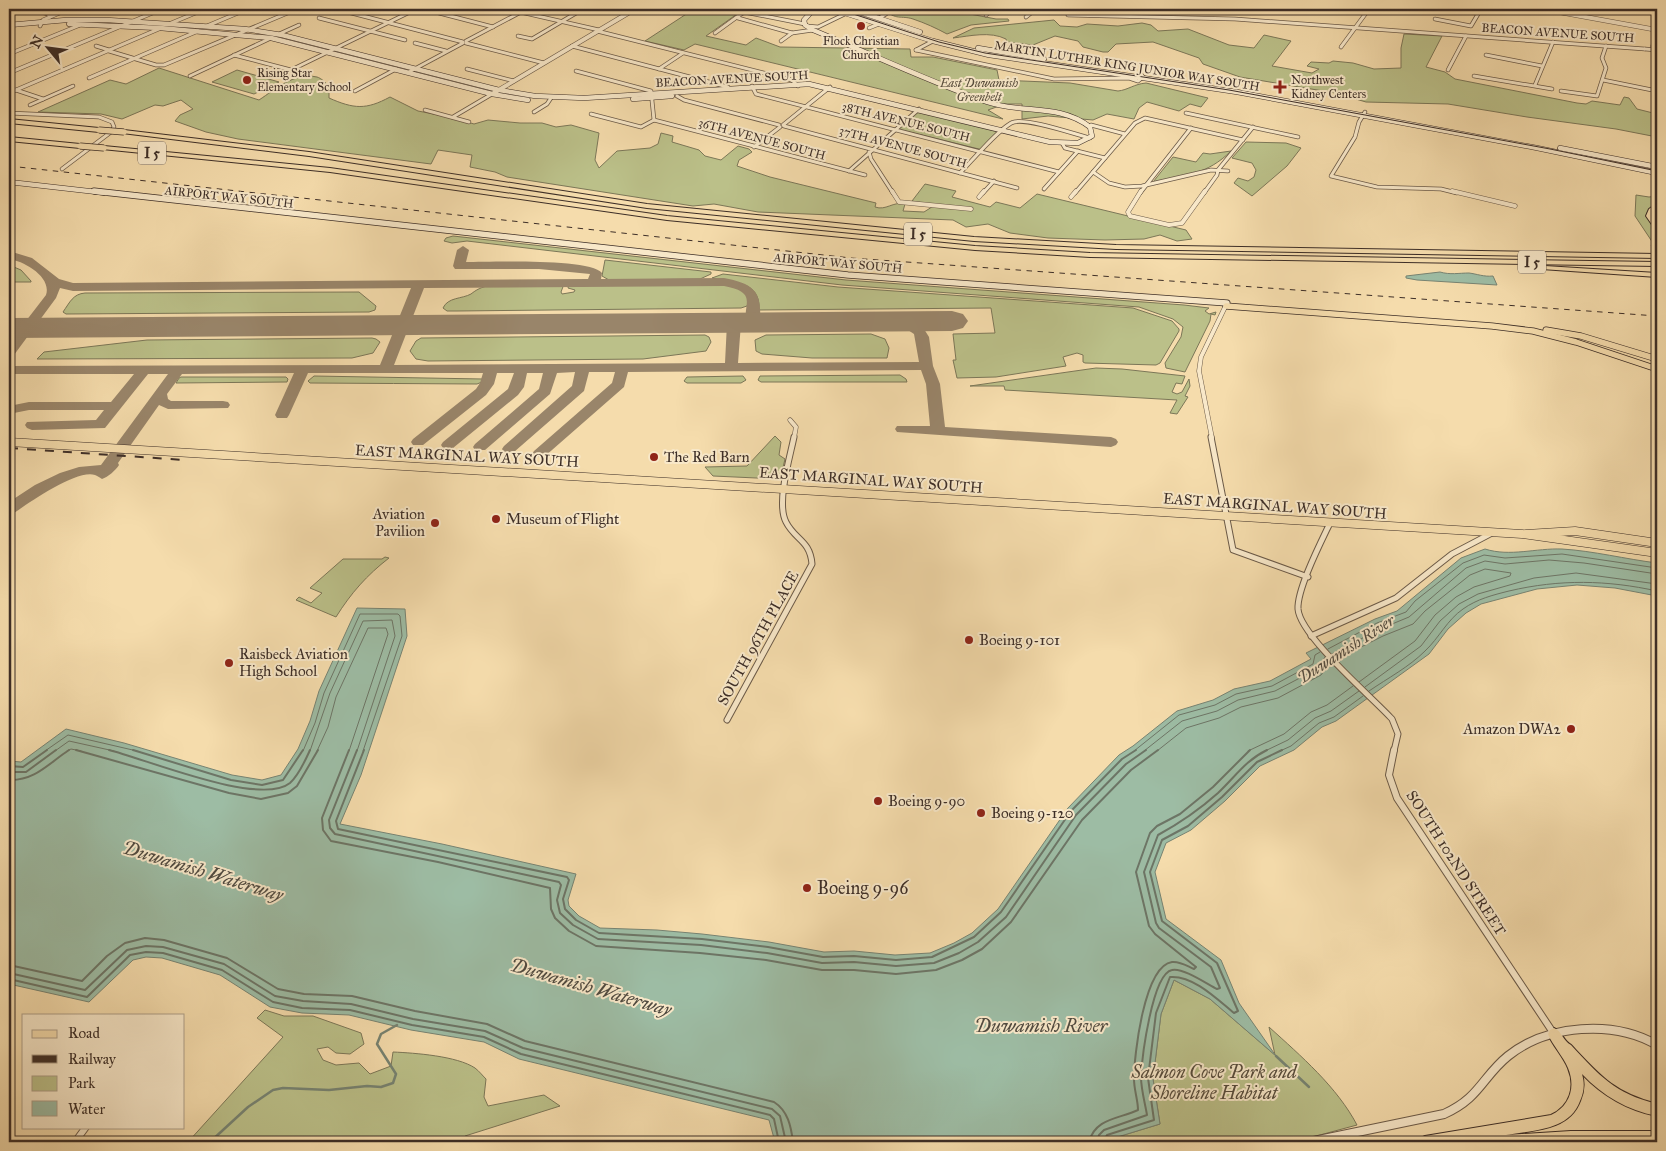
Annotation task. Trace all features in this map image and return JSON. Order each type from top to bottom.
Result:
[{"type":"highway","name":"I 5","points":[[9,121],[124,132],[327,157],[656,208],[974,239],[1116,247],[1657,256]]},
{"type":"highway","name":"I 5","points":[[9,139],[339,171],[667,218],[983,248],[1099,256],[1657,264]]},
{"type":"highway","points":[[1657,205],[1651,210],[1649,216],[1657,228]]},
{"type":"highway","points":[[1564,254],[1583,251],[1657,251]]},
{"type":"highway","points":[[1406,259],[1657,275]]},
{"type":"highway","points":[[1554,1034],[1587,1073],[1606,1090],[1627,1102],[1657,1110]]},
{"type":"highway","points":[[1425,1142],[1551,1121],[1563,1116],[1576,1098],[1576,1072],[1554,1034]]},
{"type":"highway","points":[[1491,1142],[1570,1137],[1657,1137]]},
{"type":"main road","points":[[814,9],[806,17],[806,25],[989,103],[1046,110],[1078,118],[1091,126],[1093,133],[1090,138]]},
{"type":"main road","name":"MARTIN LUTHER KING JUNIOR WAY SOUTH","points":[[832,9],[976,47],[1128,75],[1140,72],[1534,147],[1657,173]]},
{"type":"main road","name":"MARTIN LUTHER KING JUNIOR WAY SOUTH","points":[[851,9],[933,41],[1006,58],[1162,80],[1657,167]]},
{"type":"main road","name":"BEACON AVENUE SOUTH","points":[[10,28],[79,19],[245,29],[279,34],[499,90],[549,100]]},
{"type":"main road","name":"BEACON AVENUE SOUTH","points":[[41,24],[160,28],[271,38],[492,94],[549,100],[677,96],[753,88],[797,85],[822,86],[1033,138],[1062,143],[1078,143],[1090,138]]},
{"type":"main road","points":[[1138,81],[1162,80]]},
{"type":"main road","name":"BEACON AVENUE SOUTH","points":[[652,96],[728,87],[753,88]]},
{"type":"main road","name":"AIRPORT WAY SOUTH","points":[[9,182],[845,279],[1227,305]]},
{"type":"main road","points":[[1227,305],[1491,323],[1533,328],[1582,336],[1657,359]]},
{"type":"main road","points":[[1227,305],[1492,326],[1533,331],[1583,343],[1656,368]]},
{"type":"main road","points":[[1533,328],[1592,343],[1656,368]]},
{"type":"main road","name":"EAST MARGINAL WAY SOUTH","points":[[9,442],[1493,533],[1566,532],[1657,543]]},
{"type":"main road","name":"EAST MARGINAL WAY SOUTH","points":[[1522,534],[1538,538],[1657,553]]},
{"type":"street","points":[[32,9],[48,14],[50,17]]},
{"type":"street","points":[[41,24],[50,17],[70,9]]},
{"type":"street","points":[[9,73],[162,9]]},
{"type":"street","points":[[9,93],[205,9]]},
{"type":"street","points":[[96,46],[158,66],[170,64],[245,29],[296,9]]},
{"type":"street","points":[[336,9],[544,63]]},
{"type":"street","points":[[507,9],[562,21],[792,80],[797,85]]},
{"type":"street","points":[[409,72],[526,9]]},
{"type":"street","points":[[518,36],[532,39],[583,9]]},
{"type":"street","points":[[453,117],[635,9]]},
{"type":"street","points":[[722,9],[806,25]]},
{"type":"street","points":[[715,33],[748,9]]},
{"type":"street","points":[[869,28],[886,14],[882,9]]},
{"type":"street","points":[[986,15],[993,9]]},
{"type":"street","points":[[1026,17],[1036,9]]},
{"type":"street","points":[[1062,9],[1071,10]]},
{"type":"street","points":[[1341,48],[1369,9]]},
{"type":"street","points":[[1435,19],[1471,26],[1481,9]]},
{"type":"street","points":[[1542,9],[1657,30]]},
{"type":"street","points":[[207,26],[245,10]]},
{"type":"street","name":"BEACON AVENUE SOUTH","points":[[1071,10],[1068,15],[1220,18],[1657,50]]},
{"type":"street","points":[[234,55],[291,70],[410,12]]},
{"type":"street","points":[[440,13],[493,27]]},
{"type":"street","points":[[738,18],[792,33],[816,29],[847,13]]},
{"type":"street","points":[[320,18],[405,40]]},
{"type":"street","points":[[211,21],[225,24]]},
{"type":"street","points":[[9,54],[81,24]]},
{"type":"street","points":[[279,34],[299,25]]},
{"type":"street","points":[[89,78],[198,31]]},
{"type":"street","points":[[781,41],[792,33]]},
{"type":"street","points":[[1657,34],[1653,46],[1657,54]]},
{"type":"street","points":[[1448,70],[1466,36]]},
{"type":"street","points":[[190,76],[271,38]]},
{"type":"street","points":[[933,41],[916,50],[1047,78],[1076,80],[1128,75],[1138,81],[1143,77],[1140,72]]},
{"type":"street","points":[[1534,85],[1553,42]]},
{"type":"street","points":[[415,43],[447,52]]},
{"type":"street","points":[[572,46],[728,87]]},
{"type":"street","points":[[1561,91],[1596,97],[1606,68],[1602,58],[1606,46]]},
{"type":"street","points":[[658,69],[683,52]]},
{"type":"street","points":[[1486,55],[1542,66]]},
{"type":"street","points":[[355,91],[396,69]]},
{"type":"street","points":[[467,69],[514,81]]},
{"type":"street","points":[[576,71],[648,90],[652,96],[654,120],[641,127],[591,114]]},
{"type":"street","points":[[1474,76],[1552,89]]},
{"type":"street","points":[[1603,80],[1657,91]]},
{"type":"street","points":[[30,105],[73,86]]},
{"type":"street","name":"38TH AVENUE SOUTH","points":[[753,88],[756,94],[1059,172]]},
{"type":"street","points":[[754,147],[830,88]]},
{"type":"street","points":[[16,90],[43,99]]},
{"type":"street","name":"37TH AVENUE SOUTH","points":[[677,96],[684,100],[870,151],[1017,188]]},
{"type":"street","points":[[534,112],[549,100]]},
{"type":"street","points":[[849,171],[919,109]]},
{"type":"street","points":[[425,110],[469,122]]},
{"type":"street","points":[[1186,112],[1298,137]]},
{"type":"street","points":[[9,113],[99,116],[111,120],[114,126],[111,132],[62,169]]},
{"type":"street","points":[[1364,114],[1355,137],[1331,176],[1377,187],[1442,189],[1515,206]]},
{"type":"street","points":[[1071,197],[1137,122],[1144,118],[1243,140]]},
{"type":"street","name":"36TH AVENUE SOUTH","points":[[654,120],[865,176]]},
{"type":"street","points":[[960,173],[1002,130],[1013,122],[1026,122],[1090,138]]},
{"type":"street","points":[[1091,126],[1126,134]]},
{"type":"street","points":[[1191,128],[1130,207],[1128,214],[1162,224],[1179,225],[1211,183],[1218,170],[1253,127]]},
{"type":"street","points":[[1062,143],[1064,147],[1105,158]]},
{"type":"street","points":[[870,151],[871,159],[899,202],[971,209]]},
{"type":"street","points":[[1044,189],[1078,151]]},
{"type":"street","points":[[1092,172],[1103,182],[1126,188],[1146,186],[1218,170],[1228,171]]},
{"type":"street","points":[[979,197],[994,181]]},
{"type":"street","points":[[1227,305],[1201,356],[1199,371],[1233,550],[1308,577]]},
{"type":"street","name":"SOUTH 96TH PLACE","points":[[727,720],[812,564],[812,556],[807,543],[784,519],[782,509],[796,427],[790,420]]},
{"type":"street","name":"SOUTH 102ND STREET","points":[[1330,523],[1308,577],[1298,608],[1300,618],[1311,636],[1392,719],[1396,727],[1397,737],[1389,775],[1397,798],[1554,1034]]},
{"type":"street","points":[[1311,636],[1396,598],[1447,557],[1493,533]]},
{"type":"street","points":[[1309,1142],[1456,1110],[1468,1102],[1480,1090],[1508,1056],[1531,1042],[1554,1034],[1601,1028],[1614,1029],[1638,1035],[1657,1045]]},
{"type":"street","points":[[75,1142],[85,1128]]},
{"type":"green space","name":"East Duwamish Greenbelt","points":[[694,9],[713,9],[737,14],[706,36],[746,45],[756,38],[780,47],[910,49],[911,57],[933,57],[997,70],[999,80],[1070,83],[1118,91],[1146,83],[1208,98],[1201,107],[1190,104],[1179,111],[1147,102],[1139,108],[1134,119],[1107,114],[1093,120],[1048,116],[1022,119],[1022,104],[1005,104],[988,110],[1003,119],[695,44],[684,50],[645,41]]},
{"type":"green space","points":[[884,9],[944,9],[996,19],[1008,19],[1009,21],[971,25],[947,34],[913,19],[892,15]]},
{"type":"green space","points":[[1054,20],[1060,26],[1077,27],[1087,24],[1118,26],[1142,23],[1151,25],[1158,31],[1188,29],[1229,45],[1254,48],[1264,35],[1291,41],[1272,66],[1312,73],[1319,69],[1307,66],[1311,62],[1329,63],[1333,61],[1353,63],[1374,69],[1401,68],[1401,48],[1404,34],[1442,36],[1426,67],[1445,72],[1455,79],[1577,103],[1586,104],[1592,101],[1620,105],[1624,97],[1629,98],[1637,109],[1657,114],[1657,137],[1616,129],[1448,104],[1366,102],[1335,93],[1240,77],[1203,64],[1199,58],[1153,42],[1116,44],[1108,52],[1103,52],[1083,47],[1078,41],[1055,36],[1033,45],[1007,42],[1006,39],[993,35],[953,38],[974,28]]},
{"type":"green space","points":[[159,68],[259,100],[286,82],[309,76],[319,78],[329,86],[329,98],[353,106],[367,106],[390,97],[418,111],[474,124],[488,120],[542,123],[556,127],[571,125],[599,133],[595,160],[599,168],[617,151],[650,148],[658,144],[661,133],[673,136],[672,142],[699,150],[705,156],[721,160],[738,146],[749,149],[752,152],[739,160],[737,166],[770,177],[876,203],[875,207],[879,208],[901,203],[905,204],[903,211],[924,212],[935,205],[912,201],[925,184],[956,191],[952,197],[990,207],[996,202],[1020,208],[1037,194],[1186,230],[1192,239],[1177,241],[1160,235],[1144,239],[1048,238],[1010,233],[988,224],[966,227],[953,220],[758,212],[714,204],[693,206],[507,177],[495,172],[470,167],[472,155],[438,150],[431,164],[238,139],[206,132],[175,121],[180,115],[193,109],[181,100],[163,106],[155,105],[122,119],[101,114],[38,112],[110,80],[126,84]]},
{"type":"green space","points":[[237,70],[279,82],[254,94],[212,82]]},
{"type":"green space","points":[[921,110],[1003,130],[983,150],[897,129]]},
{"type":"green space","points":[[1246,142],[1286,143],[1301,148],[1287,166],[1252,196],[1234,183],[1238,178],[1248,181],[1254,177],[1256,170],[1252,163],[1232,158]]},
{"type":"green space","points":[[1231,151],[1204,170],[1153,182],[1173,157],[1196,162],[1203,153]]},
{"type":"green space","points":[[1636,195],[1657,196],[1657,203],[1647,212],[1657,229],[1657,250],[1651,246],[1653,243],[1635,216]]},
{"type":"green space","points":[[453,236],[846,280],[1184,305],[1209,308],[1205,311],[1209,314],[1216,312],[1215,315],[1211,314],[1210,321],[1185,372],[1166,368],[1165,363],[1181,337],[1183,327],[1173,319],[1139,307],[842,285],[467,241],[452,243],[444,241],[446,238]]},
{"type":"green space","points":[[605,260],[711,272],[711,274],[700,279],[609,280],[602,276]]},
{"type":"green space","points":[[9,265],[21,270],[31,282],[13,282],[9,287]]},
{"type":"green space","points":[[723,274],[838,287],[1133,308],[1172,321],[1179,331],[1160,363],[1156,365],[1085,363],[1083,362],[1083,355],[1077,353],[1063,357],[1066,366],[996,377],[957,378],[953,360],[956,360],[953,334],[995,333],[991,308],[759,310],[758,300],[750,288],[736,282],[712,278]]},
{"type":"green space","points":[[564,284],[562,294],[574,292],[575,290],[568,288],[569,284],[726,284],[744,292],[749,302],[747,306],[741,308],[447,311],[443,308],[445,304],[452,300],[467,296],[491,285]]},
{"type":"green space","points":[[359,292],[376,306],[375,310],[369,312],[66,314],[63,312],[75,297],[85,293]]},
{"type":"green space","points":[[871,334],[885,339],[889,348],[887,358],[812,358],[762,354],[756,351],[755,340],[766,335]]},
{"type":"green space","points":[[705,335],[709,337],[711,342],[706,351],[643,359],[428,361],[416,359],[410,351],[416,341],[421,338]]},
{"type":"green space","points":[[372,338],[380,342],[373,353],[352,358],[37,359],[44,352],[147,340]]},
{"type":"green space","points":[[1096,368],[1185,376],[1182,384],[1176,383],[1172,392],[1177,394],[1182,392],[1189,379],[1190,386],[1185,396],[1188,397],[1177,414],[1170,413],[1177,400],[1005,390],[1004,386],[970,386]]},
{"type":"green space","points":[[900,375],[907,382],[761,382],[758,380],[760,376]]},
{"type":"green space","points":[[314,376],[483,379],[482,382],[477,384],[310,383],[308,381]]},
{"type":"green space","points":[[743,376],[746,380],[741,383],[687,383],[684,381],[687,377]]},
{"type":"green space","points":[[181,377],[286,377],[288,379],[287,382],[176,383]]},
{"type":"green space","points":[[775,436],[781,442],[779,455],[785,459],[781,476],[778,479],[713,476],[705,467],[747,466]]},
{"type":"green space","points":[[385,557],[389,558],[360,585],[336,617],[296,600],[299,597],[311,603],[322,593],[310,588],[343,559],[382,559]]},
{"type":"green space","name":"Salmon Cove Park and Shoreline Habitat","points":[[1174,980],[1210,999],[1275,1055],[1269,1027],[1329,1085],[1357,1125],[1294,1142],[1101,1142],[1160,1124],[1153,1079],[1161,1014]]},
{"type":"green space","points":[[265,1010],[284,1016],[313,1016],[361,1033],[364,1044],[350,1054],[336,1053],[328,1047],[317,1049],[323,1060],[336,1065],[359,1063],[370,1074],[391,1066],[393,1052],[447,1058],[475,1068],[486,1079],[484,1097],[488,1106],[544,1095],[560,1106],[465,1136],[462,1142],[188,1142],[283,1037],[257,1018]]},
{"type":"water","points":[[1440,272],[1493,276],[1497,285],[1406,278],[1406,276]]},
{"type":"water","name":"Duwamish River","points":[[1485,549],[1513,552],[1562,549],[1586,551],[1657,563],[1657,596],[1615,588],[1577,585],[1537,589],[1481,604],[1466,613],[1448,629],[1429,654],[1336,721],[1322,727],[1294,750],[1260,766],[1225,801],[1191,830],[1166,843],[1155,872],[1166,919],[1221,960],[1239,1003],[1276,1056],[1210,999],[1174,980],[1161,1014],[1153,1079],[1160,1124],[1101,1142],[775,1142],[769,1120],[519,1059],[484,1042],[411,1030],[349,1015],[302,1013],[270,1007],[220,975],[162,958],[146,957],[133,960],[89,1002],[9,984],[9,761],[21,762],[66,729],[124,743],[232,775],[262,780],[281,775],[298,749],[310,721],[319,691],[357,608],[405,609],[407,636],[361,775],[340,824],[442,844],[576,874],[568,900],[569,906],[579,916],[600,928],[702,934],[769,942],[824,952],[854,951],[895,955],[930,953],[972,933],[998,909],[1068,808],[1119,755],[1177,711],[1213,700],[1234,689],[1270,681],[1311,659],[1306,653],[1375,619],[1397,611],[1461,558]]},
{"type":"waterway","points":[[210,1142],[248,1107],[273,1090],[283,1088],[329,1090],[367,1086],[381,1087],[393,1083],[396,1074],[377,1044],[381,1034],[397,1025]]},
{"type":"waterway","points":[[1276,1056],[1309,1087]]},
{"type":"taxiway","points":[[463,250],[459,266],[539,265],[593,271],[596,273],[594,282]]},
{"type":"taxiway","points":[[9,255],[19,257],[34,265],[54,281],[73,287],[724,282],[741,286],[750,293],[754,305],[753,322]]},
{"type":"taxiway","points":[[9,352],[52,295],[54,289],[52,282]]},
{"type":"taxiway","points":[[386,368],[419,285]]},
{"type":"taxiway","points":[[889,321],[909,325],[919,332],[922,337],[926,366]]},
{"type":"taxiway","points":[[731,367],[734,323]]},
{"type":"taxiway","points":[[731,367],[926,366]]},
{"type":"taxiway","points":[[926,366],[933,384],[938,431]]},
{"type":"taxiway","points":[[178,369],[731,367]]},
{"type":"taxiway","points":[[9,370],[178,369]]},
{"type":"taxiway","points":[[106,468],[178,369]]},
{"type":"taxiway","points":[[282,415],[303,369]]},
{"type":"taxiway","points":[[509,449],[579,388],[583,369]]},
{"type":"taxiway","points":[[539,454],[619,384],[622,369]]},
{"type":"taxiway","points":[[32,425],[100,425],[144,370]]},
{"type":"taxiway","points":[[418,442],[481,392],[487,384],[491,370]]},
{"type":"taxiway","points":[[448,445],[513,392],[517,387],[521,370]]},
{"type":"taxiway","points":[[480,447],[545,391],[551,370]]},
{"type":"taxiway","points":[[160,394],[162,401],[168,405],[223,405]]},
{"type":"taxiway","points":[[9,410],[29,406],[115,406]]},
{"type":"taxiway","points":[[902,429],[1111,442]]},
{"type":"taxiway","points":[[106,468],[112,465]]},
{"type":"taxiway","points":[[9,509],[65,476],[106,468]]},
{"type":"taxiway","points":[[102,474],[106,468]]},
{"type":"runway","points":[[9,328],[952,321]]},
{"type":"tram line","points":[[838,9],[939,42],[985,53],[1229,90],[1550,149],[1657,171]]},
{"type":"railway","points":[[9,166],[851,258],[1657,316]]},
{"type":"railway","points":[[9,448],[184,460]]},
{"type":"place","name":"Flock Christian Church","points":[[861,26]]},
{"type":"place","name":"Rising Star Elementary School","points":[[247,80]]},
{"type":"place","name":"Northwest Kidney Centers","points":[[1280,87]]},
{"type":"place","name":"The Red Barn","points":[[654,457]]},
{"type":"place","name":"Museum of Flight","points":[[496,519]]},
{"type":"place","name":"Aviation Pavilion","points":[[435,523]]},
{"type":"place","name":"Boeing 9-101","points":[[969,640]]},
{"type":"place","name":"Raisbeck Aviation High School","points":[[229,663]]},
{"type":"place","name":"Amazon DWA2","points":[[1571,729]]},
{"type":"place","name":"Boeing 9-90","points":[[878,801]]},
{"type":"place","name":"Boeing 9-120","points":[[981,813]]},
{"type":"place","name":"Boeing 9-96","points":[[807,888]]},
{"type":"water label","name":"Duwamish Waterway","points":[[203,871]]},
{"type":"water label","name":"Duwamish Waterway","points":[[591,987]]}]
